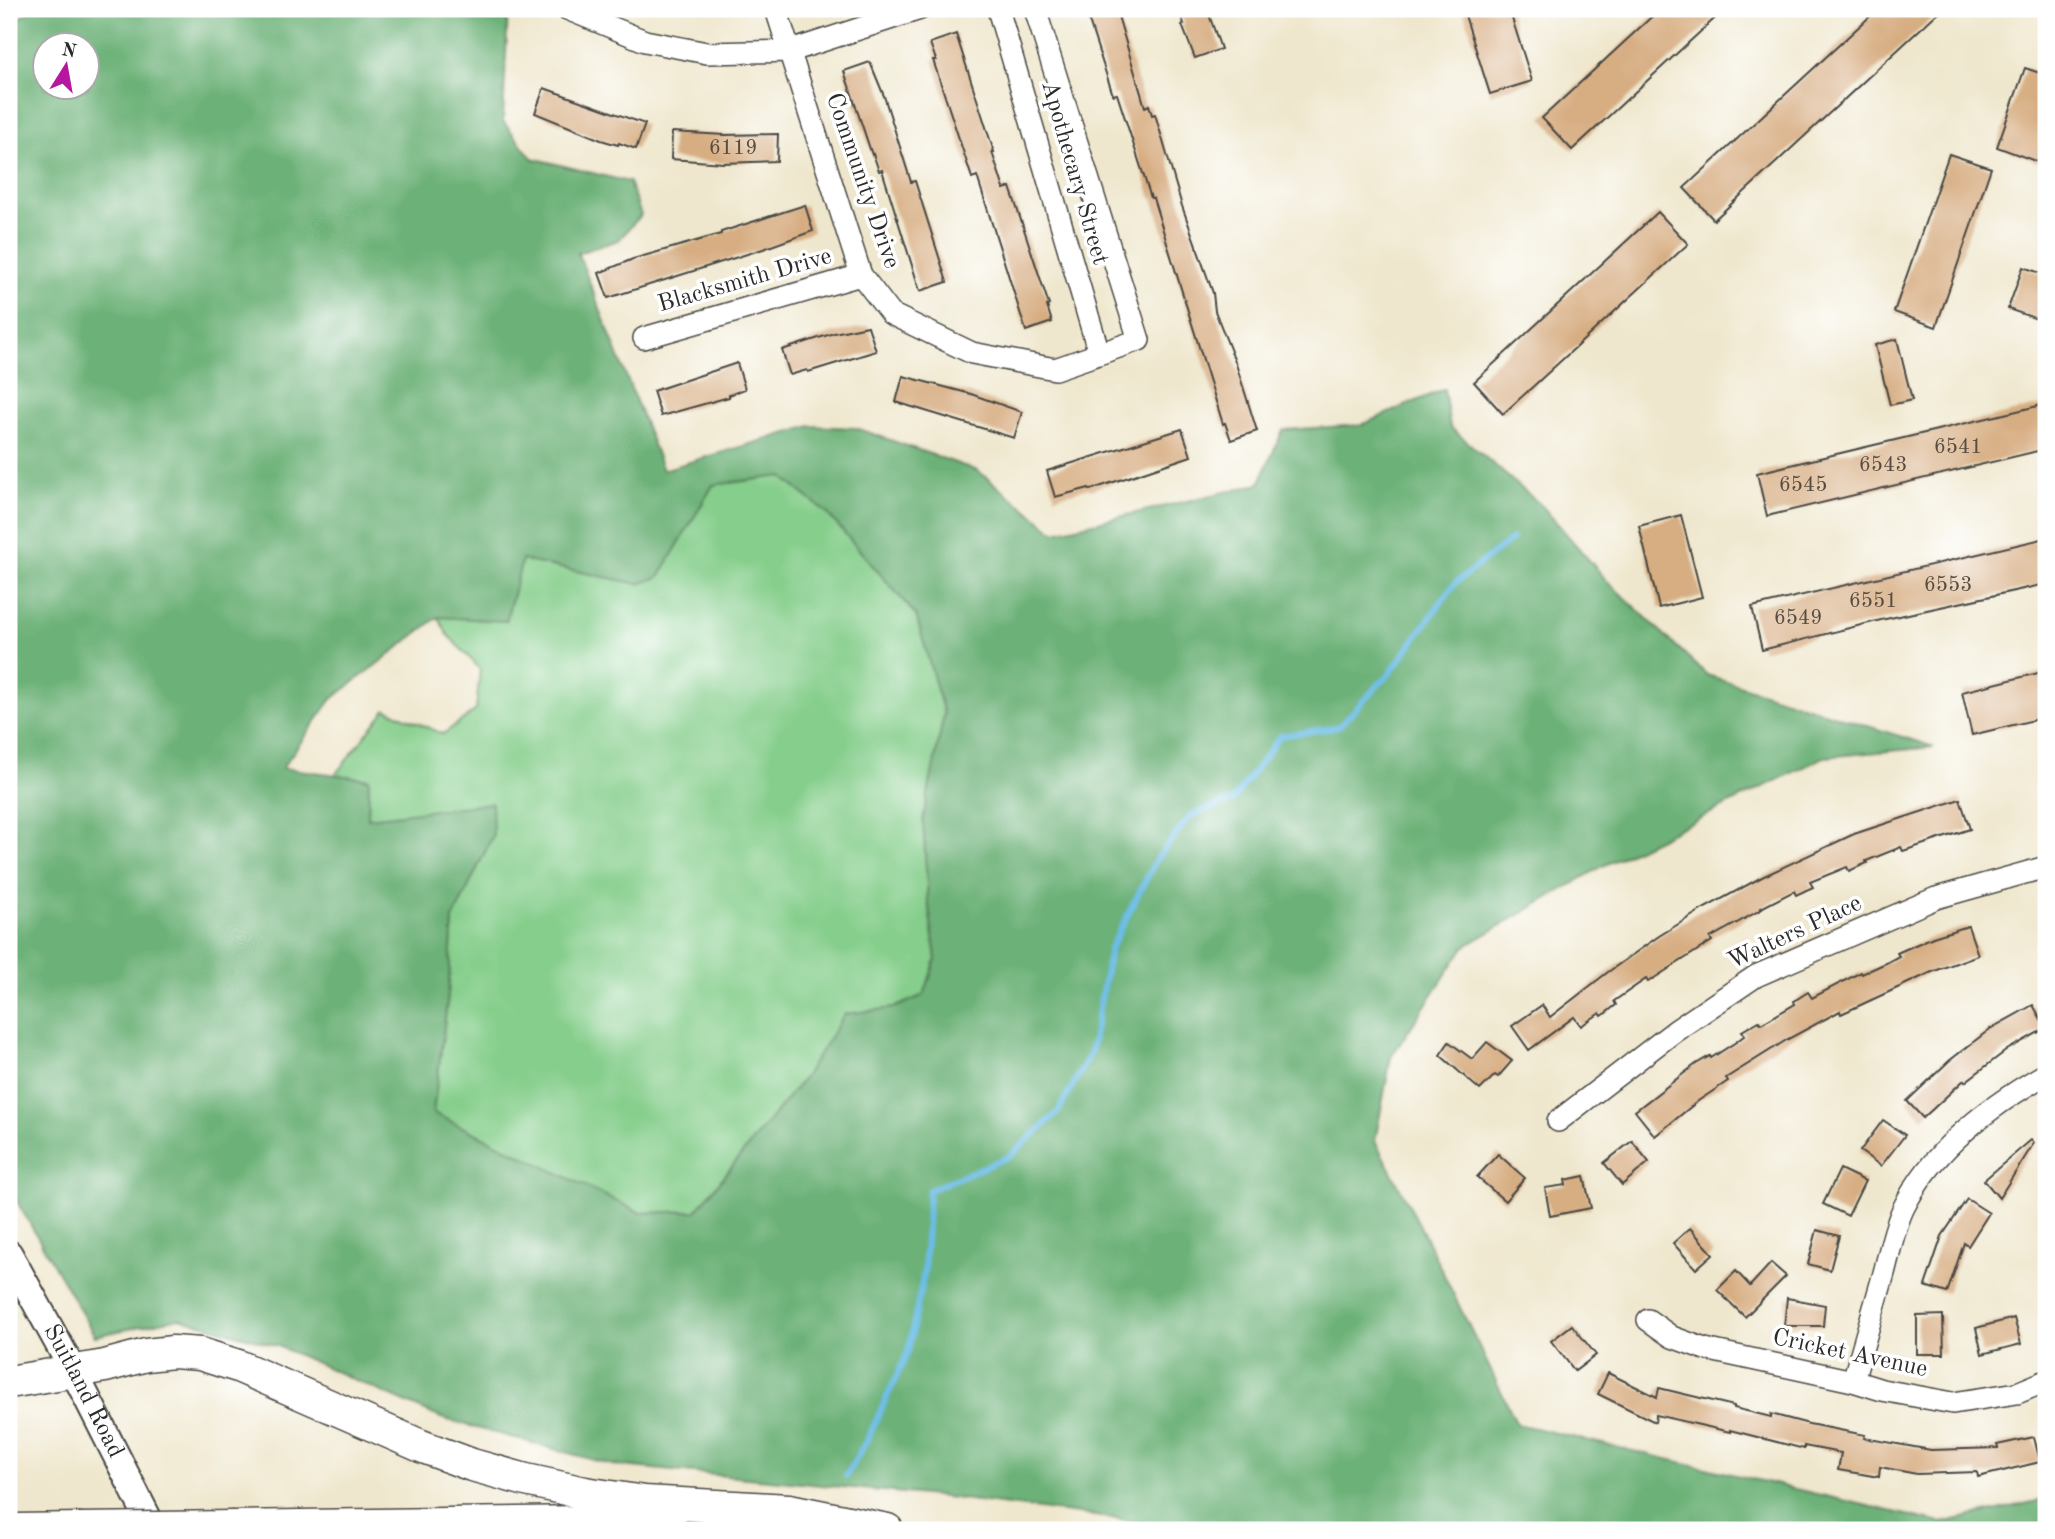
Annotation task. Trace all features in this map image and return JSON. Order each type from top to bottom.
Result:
[{"type":"highway","points":[[9,1382],[74,1372],[146,1355],[173,1352],[200,1354],[238,1367],[421,1446],[472,1465],[526,1480],[644,1502],[789,1510],[887,1530]]},
{"type":"highway","points":[[16,1530],[584,1522],[862,1530]]},
{"type":"main road","name":"Suitland Road","points":[[9,1254],[74,1372],[154,1530]]},
{"type":"street","points":[[567,9],[645,41],[707,53],[791,51],[920,9]]},
{"type":"street","name":"Community Drive","points":[[776,9],[861,275],[891,314],[972,353],[1055,369],[1139,340]]},
{"type":"street","name":"Apothecary Street","points":[[998,9],[1099,353]]},
{"type":"street","name":"Apothecary Street","points":[[1035,9],[1139,340]]},
{"type":"street","name":"Blacksmith Drive","points":[[644,338],[861,275]]},
{"type":"street","name":"Walters Place","points":[[1558,1121],[1675,1031],[1756,976],[1936,898],[2046,867]]},
{"type":"street","points":[[1853,1381],[1894,1234],[1904,1208],[1920,1180],[1944,1151],[1985,1113],[2046,1074]]},
{"type":"street","name":"Cricket Avenue","points":[[1648,1320],[1672,1338],[1705,1349],[1853,1381],[1882,1390],[1953,1403],[2017,1393],[2046,1381]]},
{"type":"green space","points":[[33,9],[508,9],[503,121],[532,158],[629,182],[641,215],[619,240],[578,253],[663,470],[811,426],[856,428],[978,471],[1055,532],[1259,484],[1283,430],[1361,425],[1444,389],[1450,427],[1542,506],[1608,582],[1707,675],[1934,747],[1824,757],[1603,866],[1464,947],[1391,1057],[1375,1141],[1417,1220],[1517,1424],[1941,1523],[2046,1499],[2046,1530],[1204,1530],[946,1497],[612,1465],[441,1418],[278,1346],[179,1318],[95,1336],[9,1188],[9,25]],"holes":[[[781,476],[827,513],[916,615],[944,714],[923,820],[928,900],[936,959],[924,995],[894,1008],[845,1014],[803,1079],[696,1211],[641,1213],[433,1113],[448,995],[453,919],[493,835],[492,803],[368,818],[369,779],[282,768],[332,699],[438,617],[506,621],[522,560],[639,584],[659,577],[713,485]]]},
{"type":"green space","points":[[781,476],[827,513],[916,615],[944,714],[923,820],[928,900],[936,959],[924,995],[894,1008],[845,1015],[803,1079],[696,1211],[641,1213],[433,1113],[448,995],[453,919],[493,835],[368,818],[369,779],[335,775],[386,709],[443,734],[476,710],[480,669],[448,635],[438,617],[506,621],[522,560],[639,584],[659,577],[713,485]]},
{"type":"building","points":[[1085,9],[1116,9],[1145,107],[1149,105],[1152,115],[1155,114],[1182,206],[1213,293],[1215,311],[1236,364],[1257,431],[1231,440],[1225,423],[1223,424],[1153,198],[1117,94],[1113,95]]},
{"type":"building","points":[[1179,9],[1207,9],[1221,49],[1195,58],[1182,25],[1184,24]]},
{"type":"building","points":[[1463,9],[1509,9],[1532,81],[1490,94]]},
{"type":"building","points":[[1660,9],[1725,9],[1572,150],[1542,118]]},
{"type":"building","points":[[1878,9],[1942,9],[1714,220],[1684,188]]},
{"type":"building","points":[[956,34],[1004,189],[1010,187],[1049,305],[1047,306],[1052,322],[1026,331],[977,176],[972,178],[933,60],[936,60],[930,43]]},
{"type":"building","points":[[870,62],[884,96],[911,182],[915,181],[947,282],[920,291],[882,170],[879,171],[872,155],[844,71]]},
{"type":"building","points":[[2025,68],[2046,75],[2046,140],[2038,162],[1997,147]]},
{"type":"building","points":[[544,88],[645,124],[636,149],[601,140],[535,113]]},
{"type":"building","points":[[672,132],[778,134],[777,161],[723,163],[671,159]]},
{"type":"building","points":[[1949,154],[1991,168],[1936,327],[1894,312]]},
{"type":"building","points":[[805,205],[813,231],[608,298],[599,273],[633,259],[721,234]]},
{"type":"building","points":[[1658,212],[1688,244],[1503,414],[1474,382]]},
{"type":"building","points":[[2023,267],[2046,275],[2046,322],[2008,309]]},
{"type":"building","points":[[868,326],[876,351],[790,375],[782,350],[834,333]]},
{"type":"building","points":[[1897,339],[1912,400],[1890,405],[1875,345]]},
{"type":"building","points":[[737,363],[745,389],[729,397],[661,416],[653,391]]},
{"type":"building","points":[[903,376],[971,394],[1022,412],[1014,438],[896,402]]},
{"type":"building","points":[[2046,404],[2046,449],[1767,516],[1757,473]]},
{"type":"building","points":[[1182,429],[1191,456],[1090,490],[1089,488],[1055,497],[1047,471]]},
{"type":"building","points":[[1681,515],[1702,597],[1659,608],[1639,526]]},
{"type":"building","points":[[2046,538],[2046,584],[1881,620],[1762,650],[1752,607]]},
{"type":"building","points":[[2046,673],[2046,717],[1972,735],[1962,692]]},
{"type":"building","points":[[1960,799],[1970,829],[1903,851],[1901,847],[1849,871],[1847,867],[1810,882],[1813,887],[1796,895],[1794,891],[1761,908],[1710,938],[1712,941],[1648,982],[1646,979],[1614,1001],[1616,1005],[1602,1016],[1600,1013],[1581,1026],[1574,1017],[1529,1050],[1512,1026],[1542,1005],[1550,1017],[1659,936],[1762,877],[1854,834]]},
{"type":"building","points":[[1968,926],[1978,955],[1932,972],[1841,1014],[1840,1011],[1788,1039],[1726,1078],[1728,1081],[1655,1136],[1635,1111],[1696,1064],[1736,1042],[1745,1035],[1742,1031],[1759,1021],[1761,1024],[1795,1004],[1794,1001],[1808,992],[1812,998],[1861,972],[1862,974],[1888,962],[1899,956],[1897,953],[1933,937]]},
{"type":"building","points":[[2033,1005],[2046,1028],[2007,1050],[1965,1082],[1964,1080],[1923,1118],[1907,1101],[1949,1061],[1990,1029]]},
{"type":"building","points":[[1449,1042],[1472,1059],[1487,1042],[1512,1061],[1498,1077],[1495,1075],[1480,1090],[1440,1055]]},
{"type":"building","points":[[1883,1120],[1905,1135],[1881,1166],[1860,1151]]},
{"type":"building","points":[[2031,1140],[2034,1143],[1999,1198],[1984,1180]]},
{"type":"building","points":[[1632,1141],[1649,1162],[1622,1185],[1604,1163]]},
{"type":"building","points":[[1498,1154],[1525,1178],[1505,1201],[1477,1177]]},
{"type":"building","points":[[1840,1169],[1865,1181],[1848,1216],[1823,1204]]},
{"type":"building","points":[[1584,1176],[1591,1208],[1550,1216],[1545,1188],[1566,1185],[1565,1180]]},
{"type":"building","points":[[1967,1199],[1989,1213],[1968,1246],[1964,1243],[1947,1293],[1925,1286],[1942,1236]]},
{"type":"building","points":[[1690,1228],[1713,1254],[1696,1269],[1673,1243]]},
{"type":"building","points":[[1817,1230],[1839,1236],[1830,1270],[1808,1264]]},
{"type":"building","points":[[1771,1263],[1786,1276],[1745,1317],[1717,1290],[1736,1271],[1750,1286]]},
{"type":"building","points":[[1787,1298],[1825,1305],[1823,1326],[1784,1326]]},
{"type":"building","points":[[1943,1315],[1944,1354],[1917,1354],[1917,1316]]},
{"type":"building","points":[[2014,1318],[2021,1344],[1982,1354],[1976,1328]]},
{"type":"building","points":[[1572,1325],[1596,1355],[1575,1371],[1551,1341]]},
{"type":"building","points":[[1608,1373],[1657,1397],[1659,1388],[1771,1417],[1771,1414],[1865,1435],[1864,1438],[1931,1450],[1998,1448],[1997,1445],[2034,1437],[2040,1462],[1978,1477],[1977,1472],[1917,1474],[1880,1467],[1879,1477],[1838,1470],[1841,1453],[1804,1446],[1804,1449],[1656,1415],[1655,1422],[1598,1394]]},
{"type":"waterway","points":[[846,1476],[867,1440],[908,1352],[924,1272],[929,1190],[1010,1156],[1058,1112],[1091,1052],[1110,949],[1156,860],[1191,815],[1233,800],[1280,736],[1338,727],[1390,673],[1455,583],[1512,539]]}]
